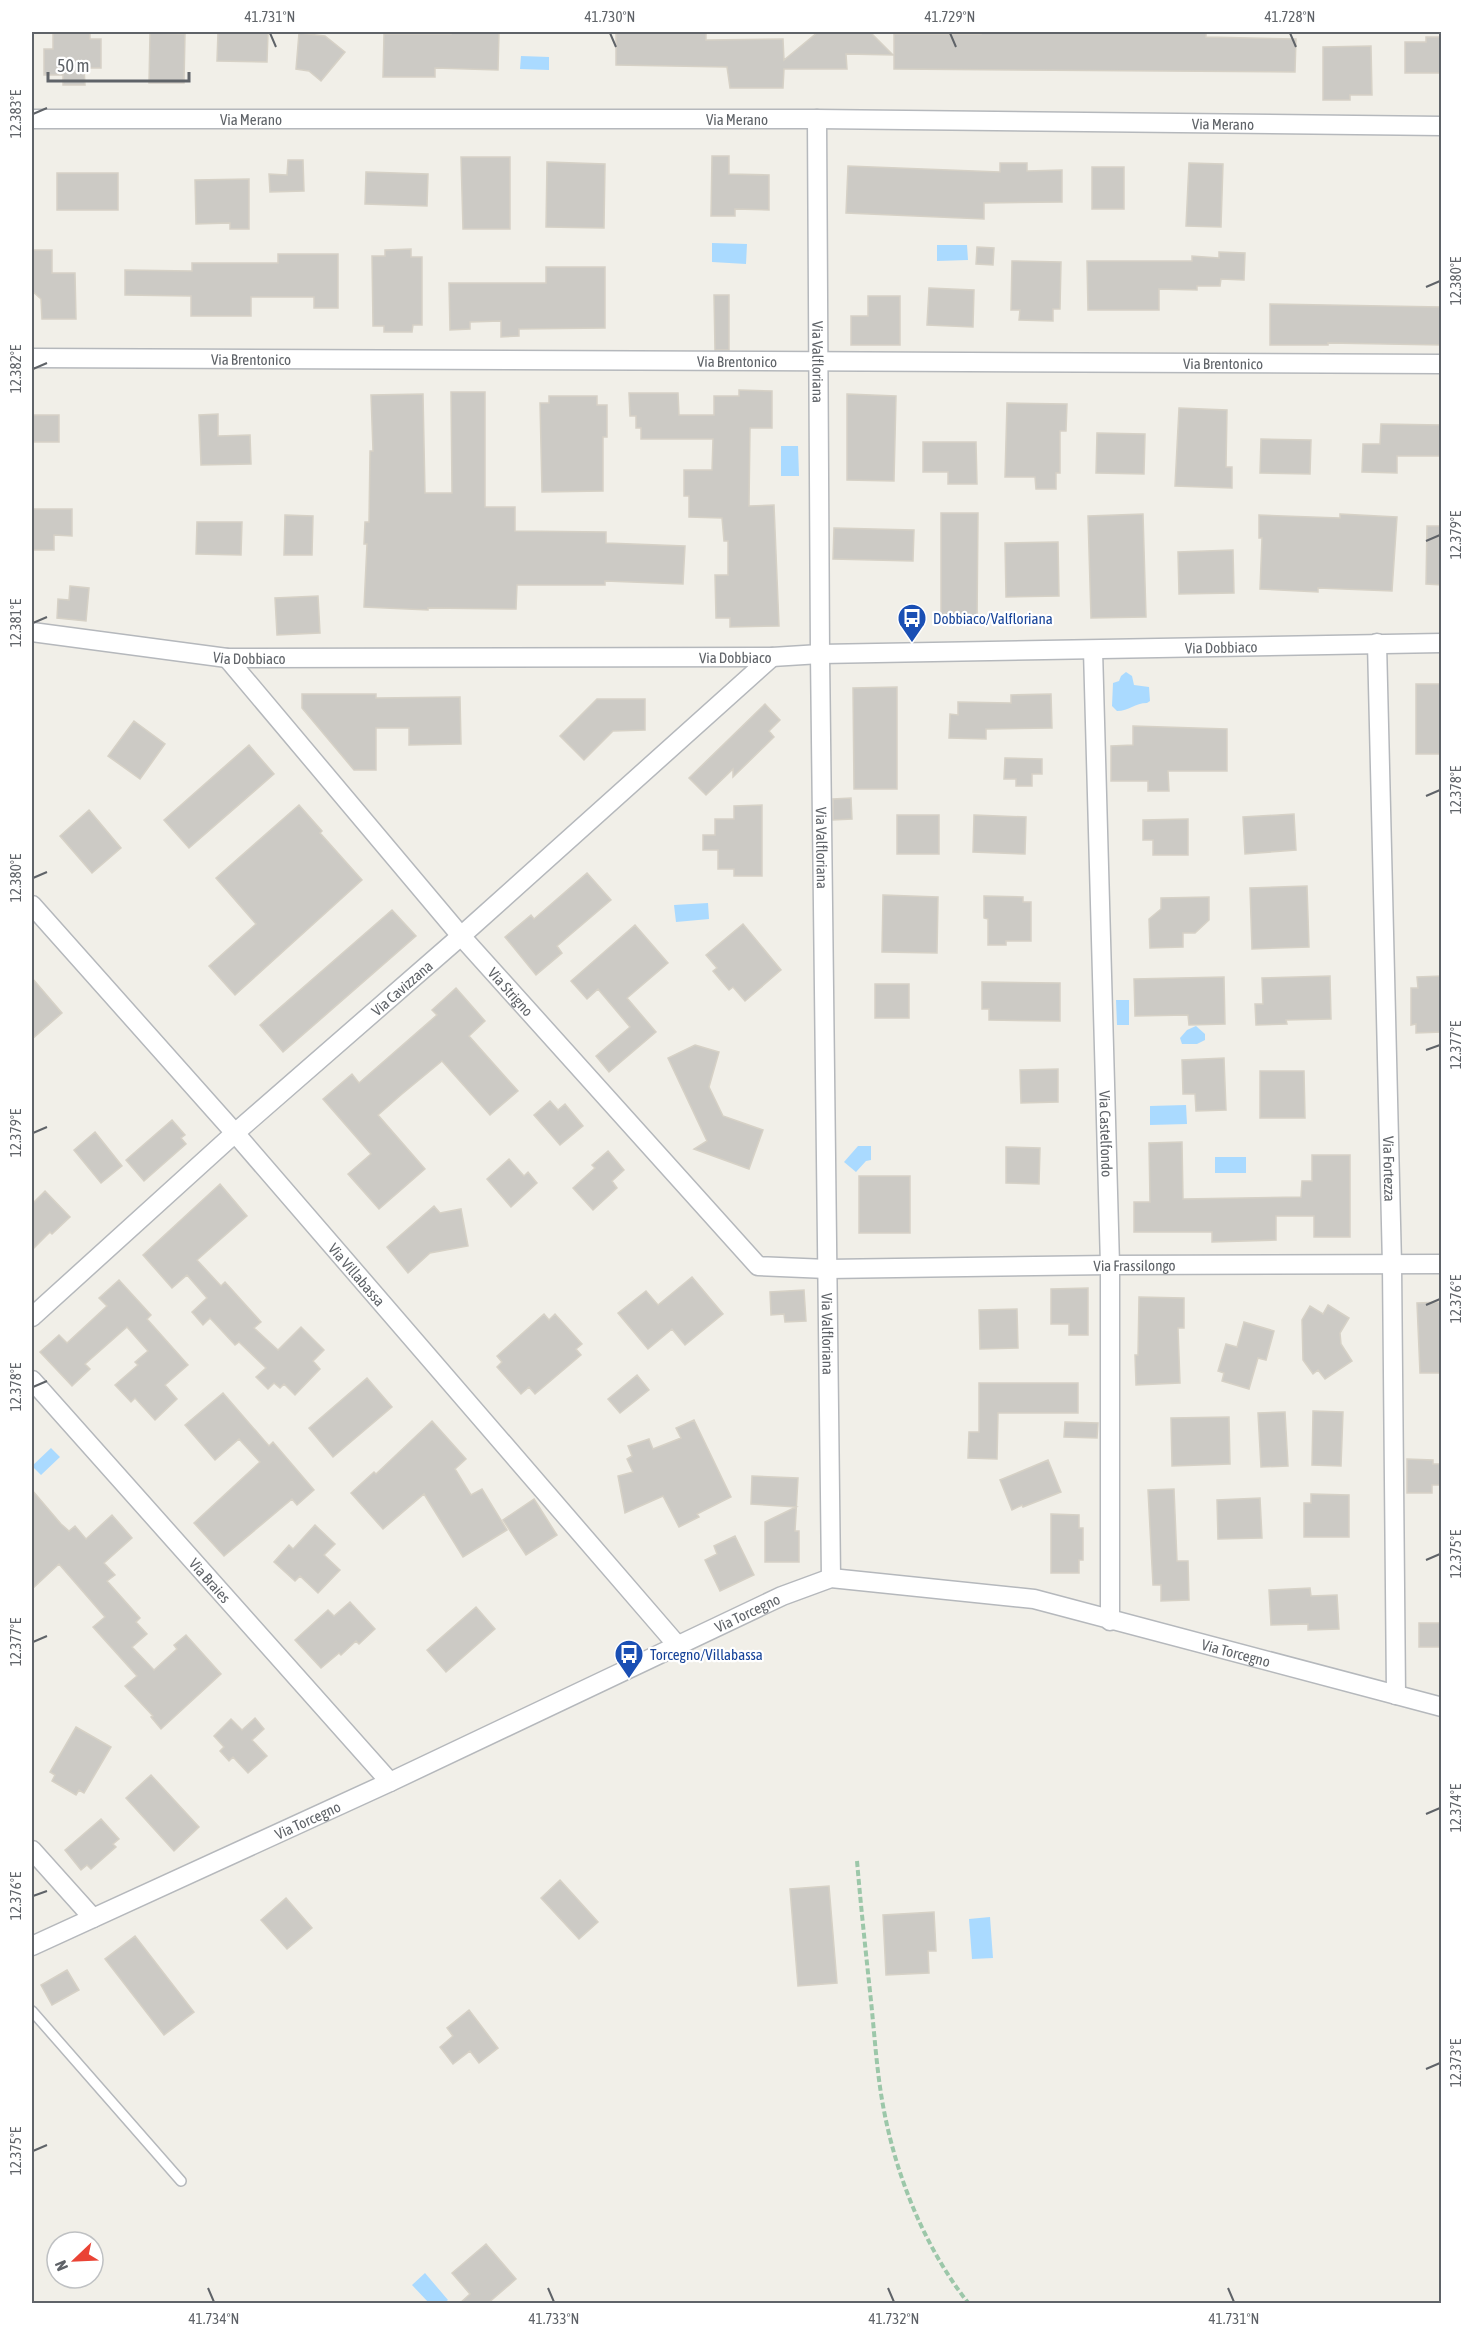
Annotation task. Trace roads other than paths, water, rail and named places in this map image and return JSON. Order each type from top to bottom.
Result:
[{"type":"street","name":"Via Merano","points":[[32,118],[817,119],[1442,126]]},
{"type":"street","name":"Via Valfloriana","points":[[817,119],[820,654],[831,1578]]},
{"type":"street","name":"Via Brentonico","points":[[32,358],[1442,364]]},
{"type":"street","name":"Via Dobbiaco","points":[[32,632],[227,658],[771,657],[820,654],[1442,643]]},
{"type":"street","name":"Via Fortezza","points":[[1377,643],[1392,1265],[1396,1695]]},
{"type":"street","name":"Via Castelfondo","points":[[1093,650],[1110,1265],[1110,1621]]},
{"type":"street","name":"Via Cavizzana","points":[[32,1317],[235,1133],[461,936],[771,657]]},
{"type":"street","name":"Via Strigno","points":[[227,658],[461,936],[758,1266],[827,1269]]},
{"type":"street","name":"Via Villabassa","points":[[32,905],[235,1133],[678,1646]]},
{"type":"street","name":"Via Frassilongo","points":[[827,1269],[1442,1264]]},
{"type":"street","name":"Via Braies","points":[[32,1380],[390,1782]]},
{"type":"street","name":"Via Torcegno","points":[[32,1946],[390,1782],[782,1596],[831,1578],[1034,1599],[1110,1621],[1442,1707]]},
{"type":"street","points":[[32,1850],[93,1918]]},
{"type":"lane","points":[[32,2012],[181,2181]]},
{"type":"water","points":[[521,56],[549,57],[549,70],[520,69]]},
{"type":"water","points":[[712,243],[747,244],[746,264],[712,262]]},
{"type":"water","points":[[937,245],[967,245],[968,260],[937,261]]},
{"type":"water","points":[[781,446],[798,446],[799,476],[781,476]]},
{"type":"water","points":[[1126,672],[1132,676],[1134,685],[1149,687],[1150,701],[1117,711],[1112,706],[1113,683],[1119,681]]},
{"type":"water","points":[[708,903],[709,919],[676,922],[674,905]]},
{"type":"water","points":[[1116,1000],[1129,1000],[1129,1025],[1117,1025]]},
{"type":"water","points":[[1196,1026],[1205,1034],[1205,1040],[1197,1044],[1182,1044],[1180,1038],[1187,1030]]},
{"type":"water","points":[[1186,1105],[1187,1124],[1150,1125],[1150,1106]]},
{"type":"water","points":[[858,1146],[871,1146],[871,1160],[866,1161],[856,1172],[844,1162]]},
{"type":"water","points":[[1215,1157],[1246,1157],[1246,1173],[1215,1173]]},
{"type":"water","points":[[51,1448],[60,1457],[41,1475],[32,1466]]},
{"type":"water","points":[[990,1917],[993,1958],[972,1959],[969,1919]]},
{"type":"water","points":[[425,2273],[448,2300],[444,2303],[429,2303],[412,2285]]},
{"type":"place","name":"Dobbiaco/Valfloriana","points":[[912,644]]},
{"type":"place","name":"Torcegno/Villabassa","points":[[629,1680]]}]
